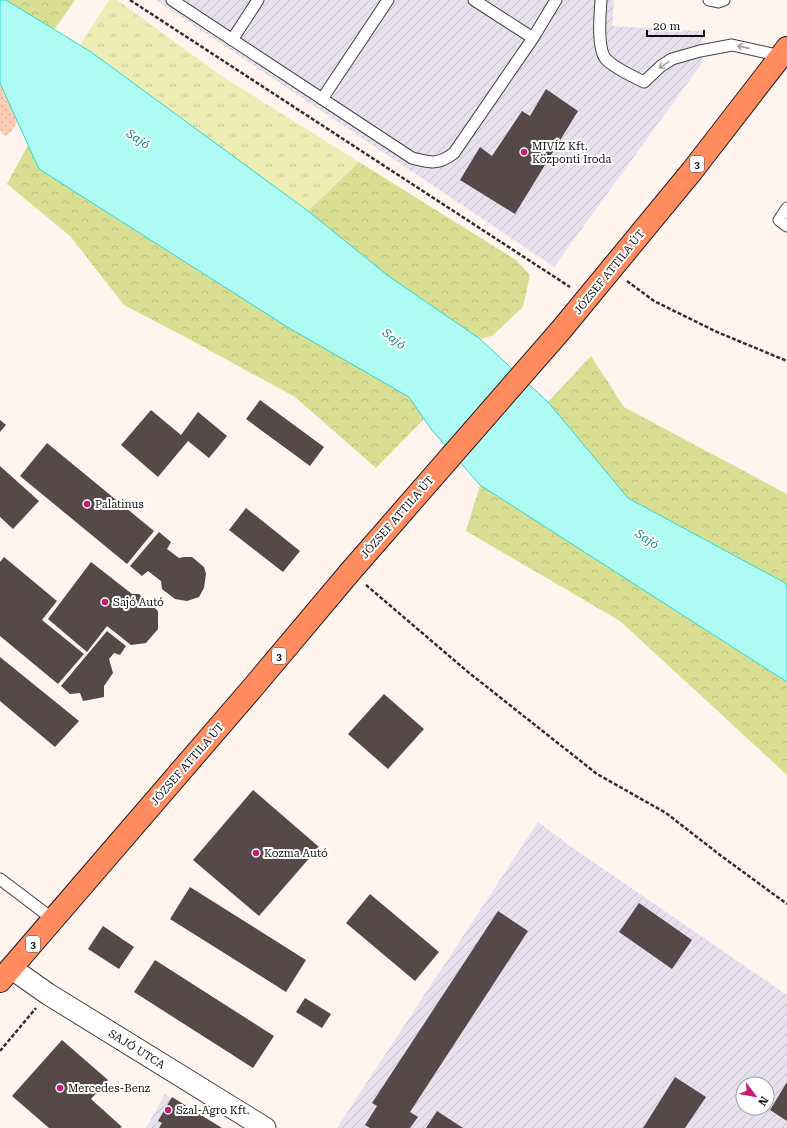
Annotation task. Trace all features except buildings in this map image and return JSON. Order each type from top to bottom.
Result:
[{"type":"main road","name":"JÓZSEF ATTILA ÚT","points":[[6,975],[250,691],[350,572],[561,330],[692,171],[784,52]]},
{"type":"street","name":"SAJÓ UTCA","points":[[6,975],[48,994],[265,1128]]},
{"type":"lane","points":[[172,0],[412,158],[426,162],[438,162],[446,159],[454,153],[533,38],[556,0]]},
{"type":"lane","points":[[232,40],[258,0]]},
{"type":"lane","points":[[322,99],[388,0]]},
{"type":"lane","points":[[474,0],[533,38]]},
{"type":"lane","points":[[601,0],[601,49],[606,58],[616,67],[644,82],[661,66],[672,59],[700,51],[732,45],[784,52]]},
{"type":"lane","points":[[709,0],[718,2],[724,0]]},
{"type":"lane","points":[[787,208],[779,220],[787,226]]},
{"type":"lane","points":[[0,879],[54,920]]},
{"type":"path","points":[[130,0],[587,298]]},
{"type":"path","points":[[611,269],[654,301],[717,332],[787,362]]},
{"type":"path","points":[[350,572],[468,672],[597,774],[666,813],[787,904]]},
{"type":"path","points":[[0,1051],[48,994]]},
{"type":"shaded area","points":[[156,0],[614,0],[612,26],[703,31],[702,63],[554,267]]},
{"type":"shaded area","points":[[538,822],[570,846],[787,995],[787,1128],[337,1128]]},
{"type":"shaded area","points":[[165,1094],[208,1128],[146,1128]]},
{"type":"green space","points":[[6,0],[75,0],[54,30]]},
{"type":"green space","points":[[109,0],[117,0],[223,77],[359,162],[308,211],[80,45]]},
{"type":"green space","points":[[28,145],[39,169],[289,328],[410,397],[424,419],[376,468],[295,397],[124,305],[70,236],[7,184]]},
{"type":"green space","points":[[359,162],[516,260],[530,275],[523,307],[492,336],[480,339],[387,275],[308,211]]},
{"type":"green space","points":[[591,356],[624,407],[787,494],[787,584],[628,498],[548,402]]},
{"type":"green space","points":[[480,485],[787,682],[787,775],[620,621],[466,531]]},
{"type":"sand","points":[[0,83],[18,122],[10,133],[5,136],[0,131]]},
{"type":"water","name":"Sajó","points":[[0,0],[6,0],[91,52],[308,211],[387,275],[480,339],[548,402],[628,498],[787,584],[787,682],[480,485],[431,429],[409,397],[289,328],[39,169],[0,83]]},
{"type":"place","name":"MIVÍZ Kft. Központi Iroda","points":[[524,152]]},
{"type":"place","name":"Palatinus","points":[[87,504]]},
{"type":"place","name":"Sajó Autó","points":[[105,602]]},
{"type":"place","name":"Kozma Autó","points":[[256,853]]},
{"type":"place","name":"Mercedes-Benz","points":[[60,1088]]},
{"type":"place","name":"Szal-Agro Kft.","points":[[168,1110]]}]
